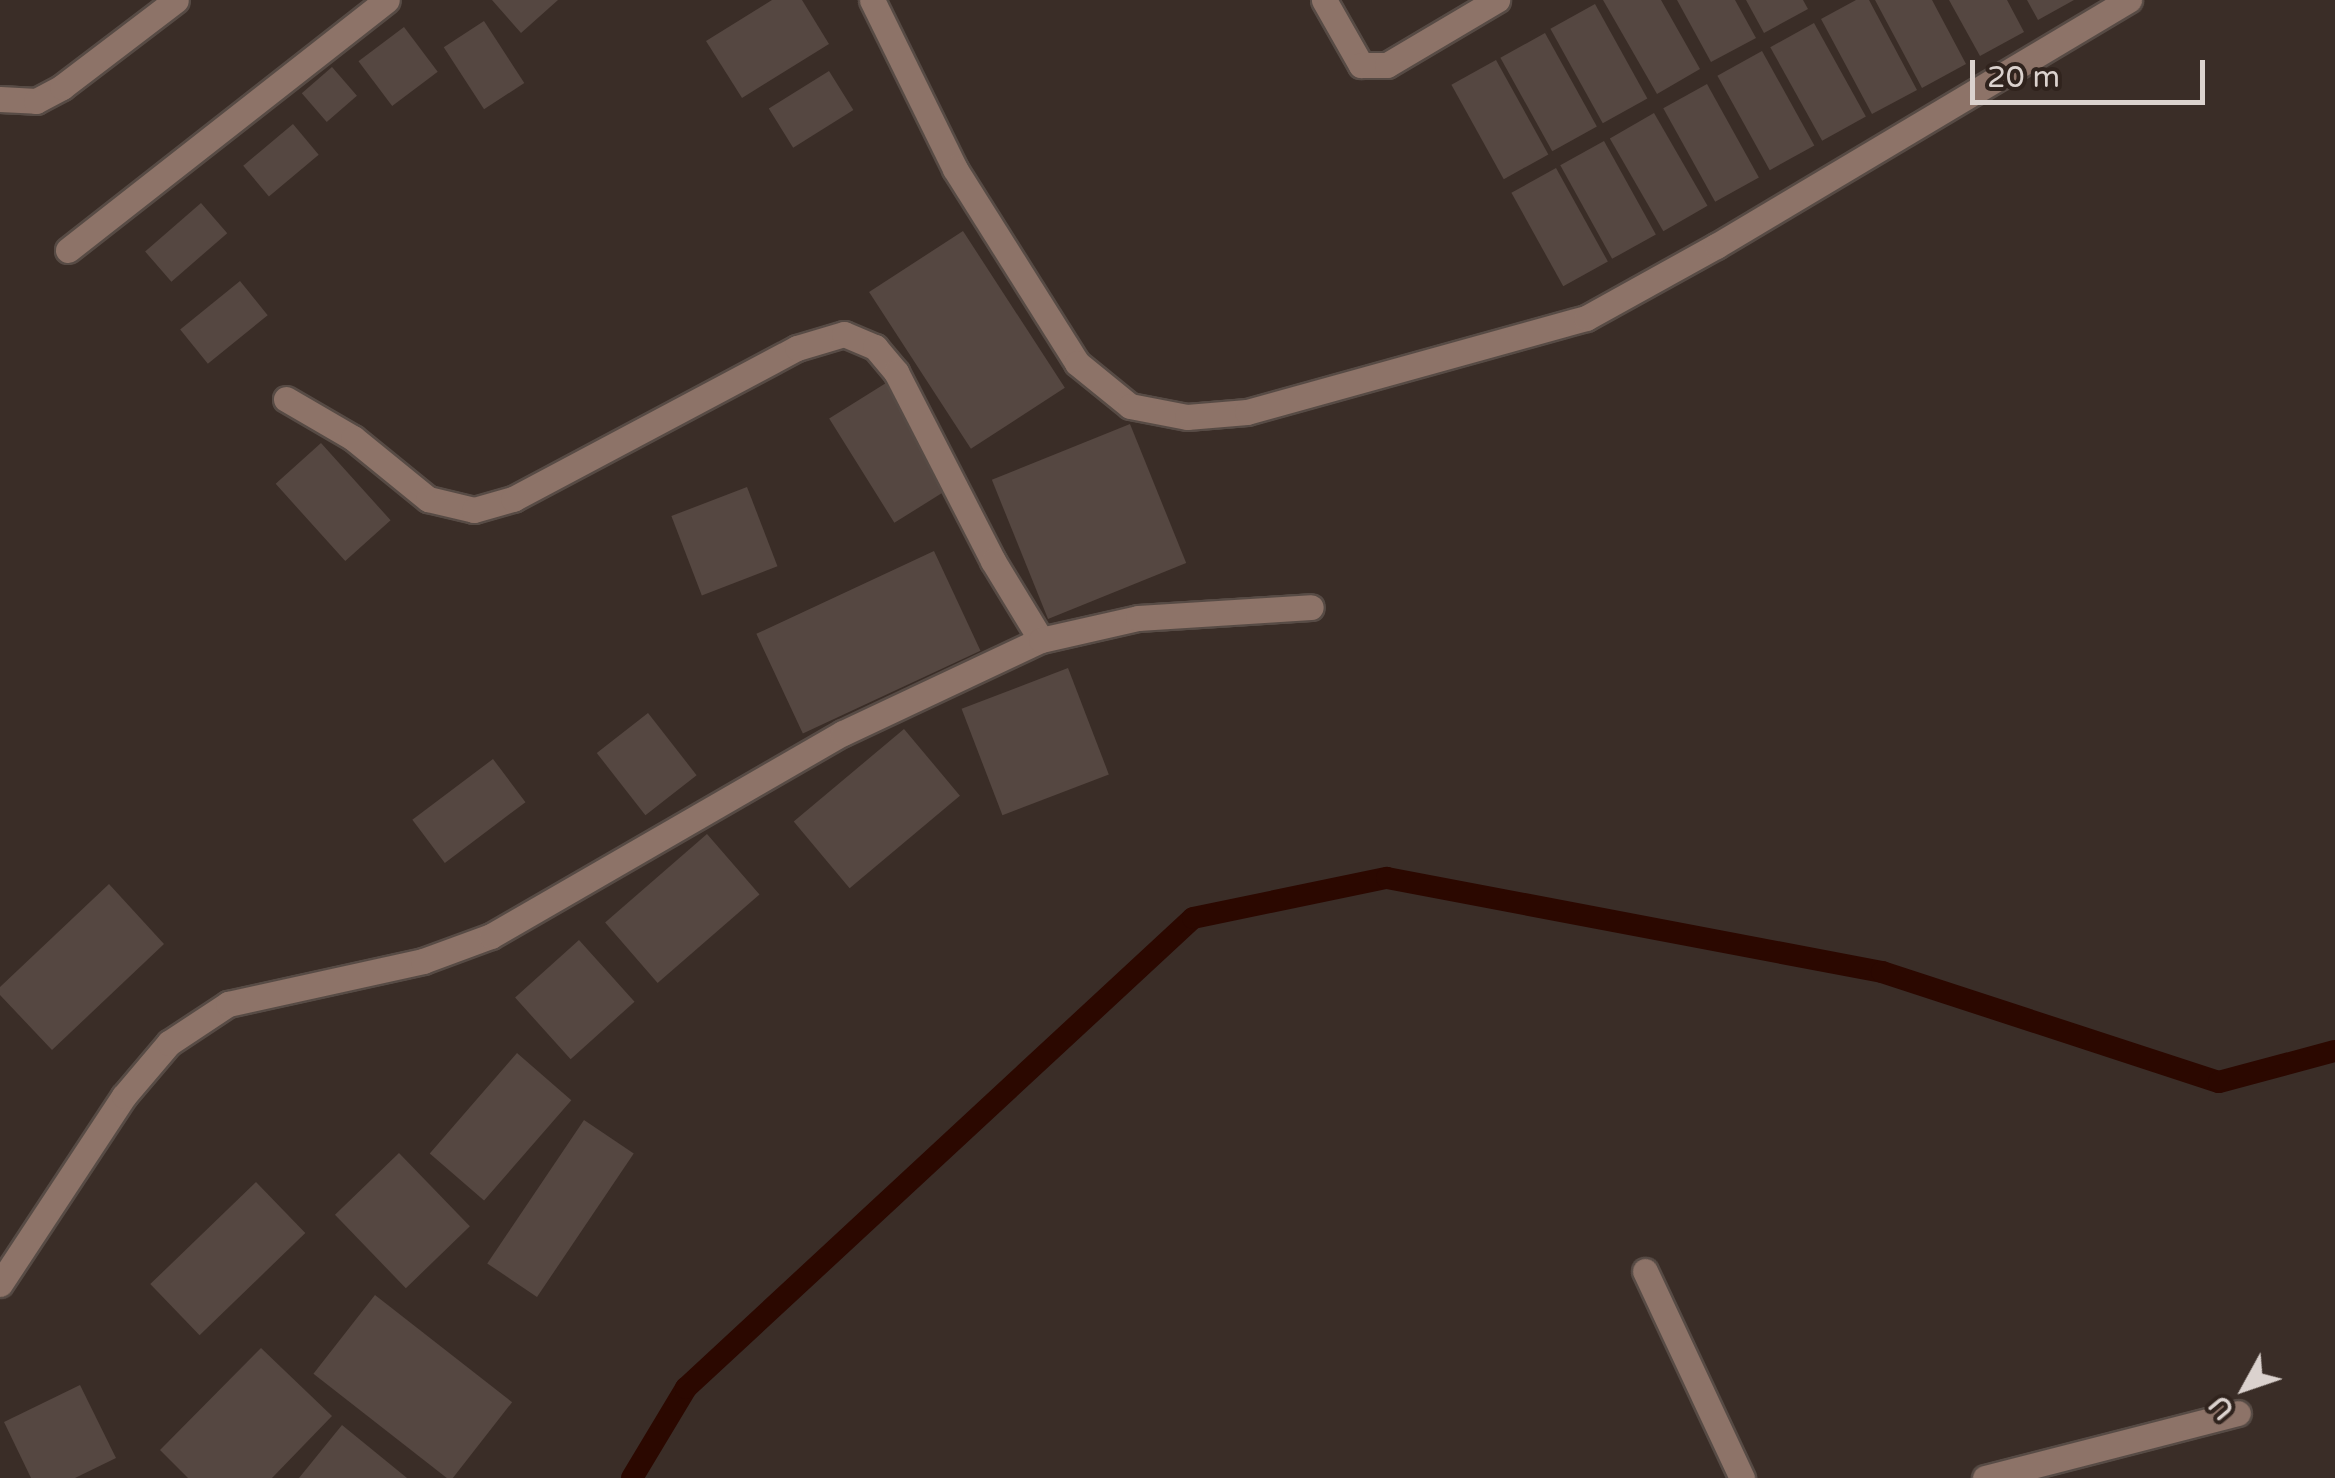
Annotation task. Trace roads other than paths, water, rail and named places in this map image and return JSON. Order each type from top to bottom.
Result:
[{"type":"street","points":[[0,99],[36,101],[62,87],[176,0]]},
{"type":"street","points":[[68,250],[387,0]]},
{"type":"street","points":[[872,0],[955,169],[1077,363],[1130,406],[1187,417],[1247,412],[1586,318],[1716,246],[2129,0]]},
{"type":"street","points":[[1324,0],[1361,65],[1388,65],[1497,0]]},
{"type":"street","points":[[286,399],[353,438],[428,499],[474,510],[513,499],[797,348],[844,334],[875,347],[896,372],[993,561],[1040,640]]},
{"type":"street","points":[[0,1284],[124,1096],[169,1043],[228,1004],[423,961],[490,936],[843,732],[1040,640],[1138,618],[1310,607]]},
{"type":"street","points":[[1645,1272],[1742,1478]]},
{"type":"street","points":[[1985,1478],[2238,1413]]},
{"type":"waterway","points":[[632,1478],[686,1388],[1193,918],[1387,878],[1882,972],[2219,1082],[2335,1051]]}]
